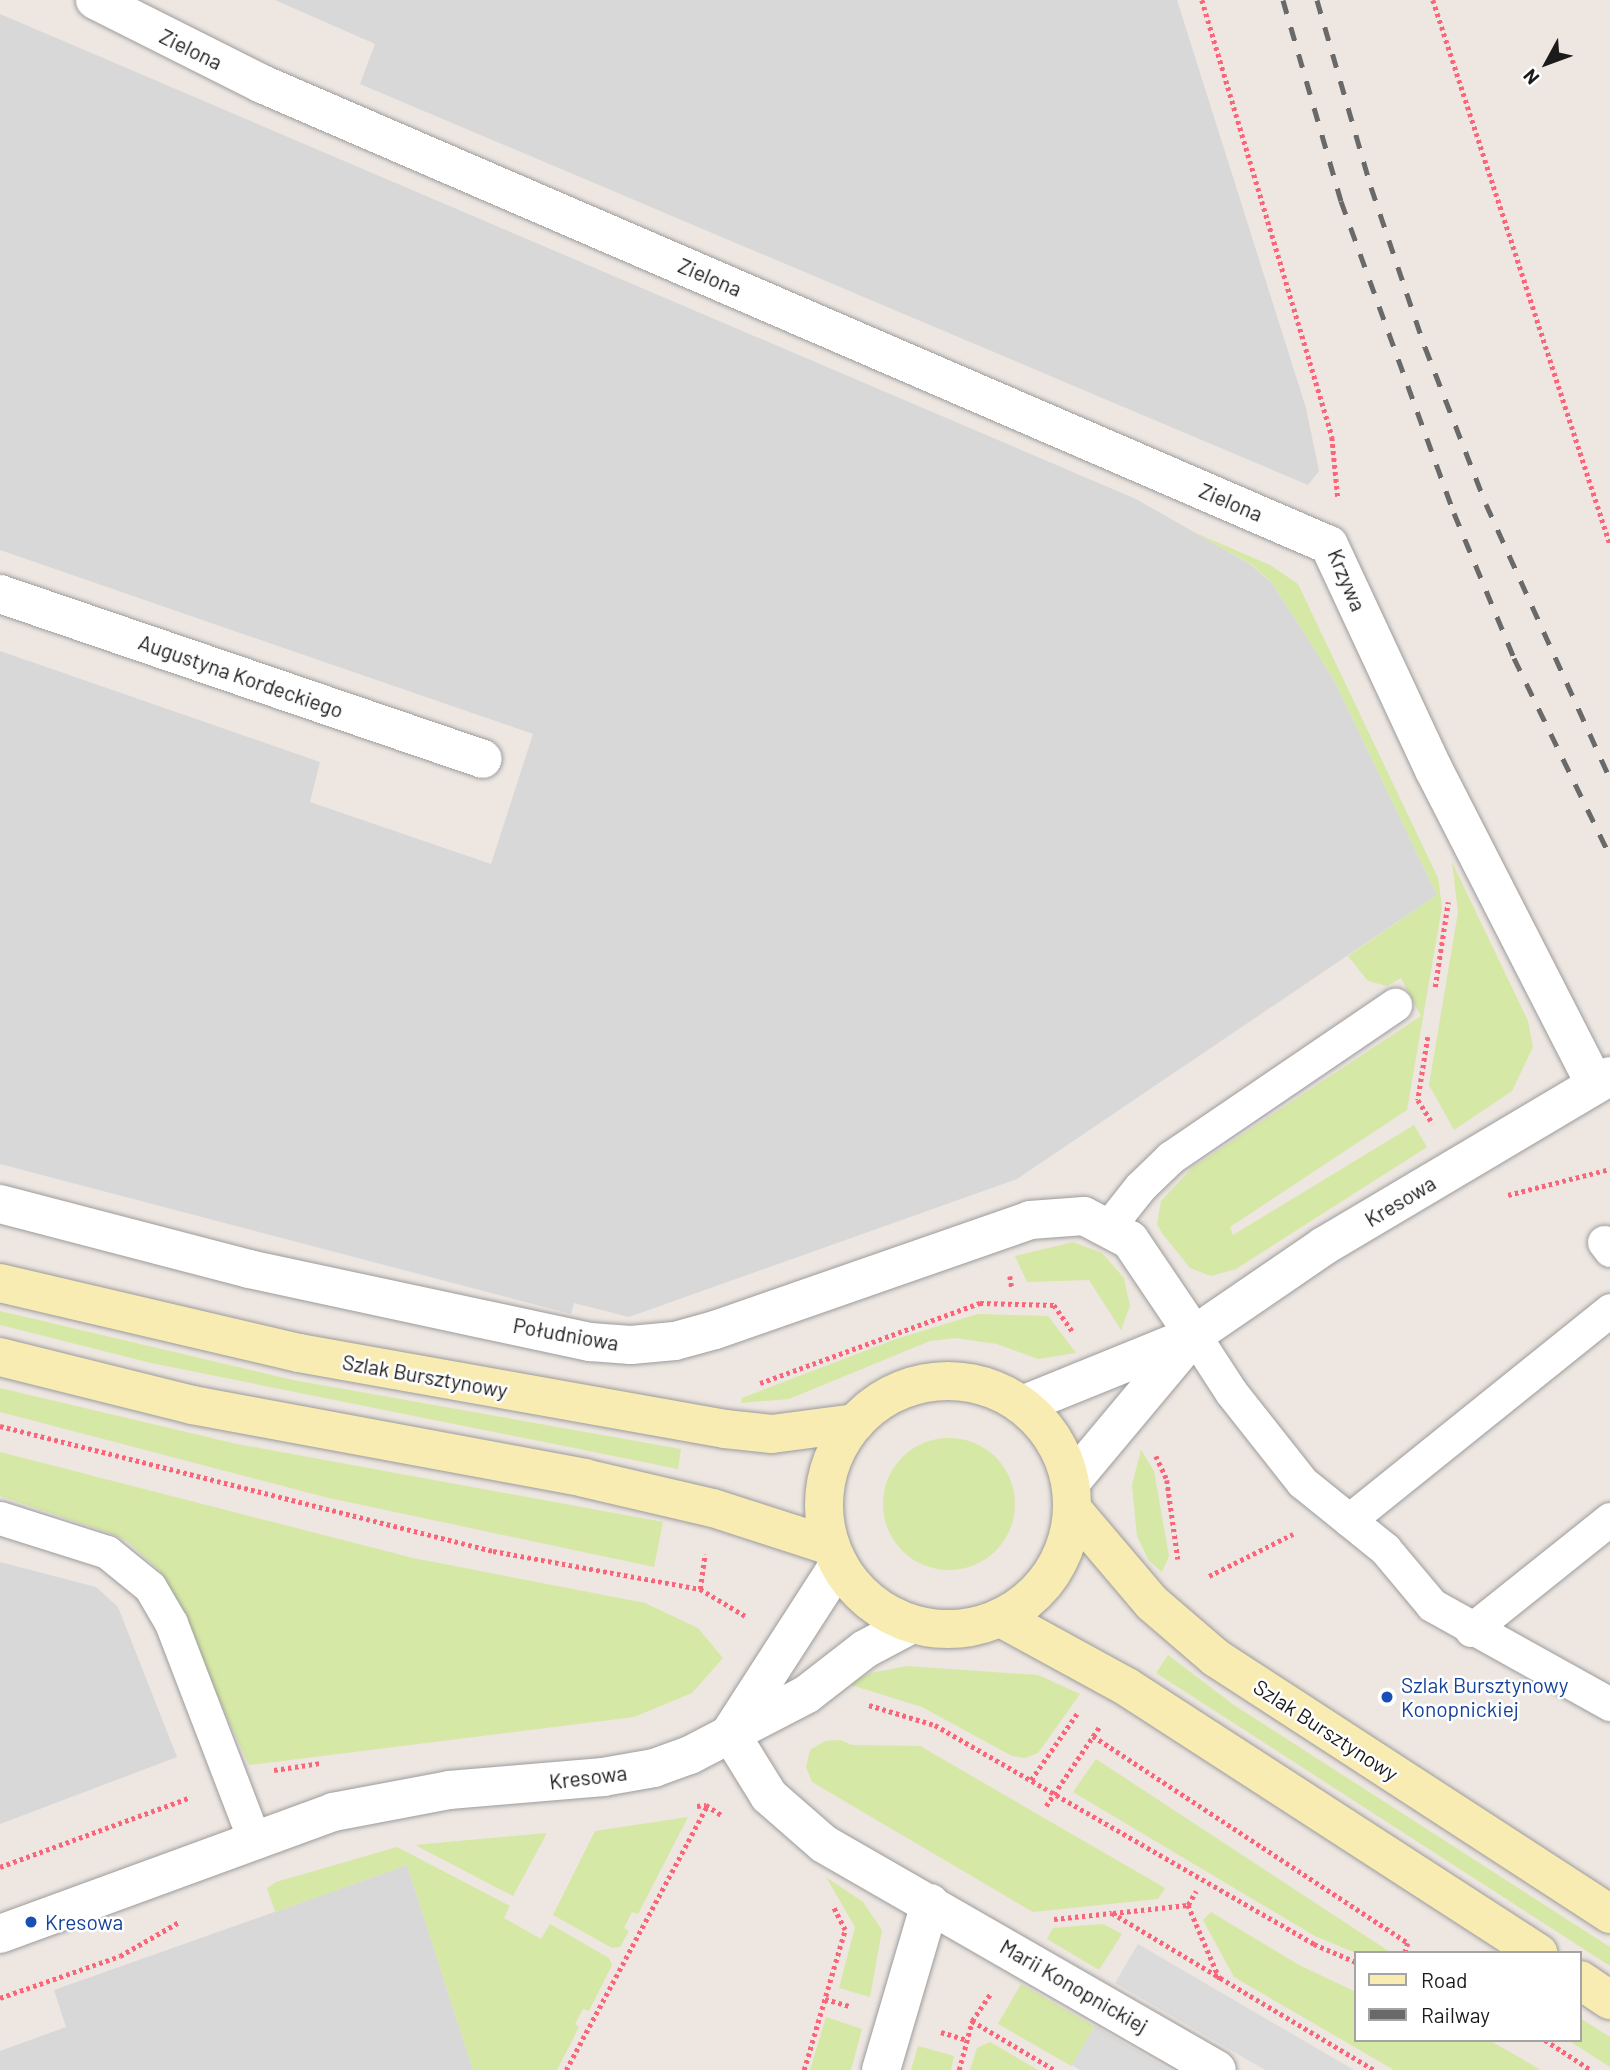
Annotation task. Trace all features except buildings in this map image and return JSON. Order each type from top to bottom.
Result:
[{"type":"main road","name":"Szlak Bursztynowy","points":[[0,1283],[299,1353],[725,1429],[772,1434],[855,1423]]},
{"type":"main road","points":[[0,1357],[192,1405],[584,1478],[713,1508],[835,1555]]},
{"type":"main road","points":[[954,1381],[990,1388],[1022,1405],[1045,1426],[1072,1496],[1066,1546],[1051,1575],[1029,1600],[1001,1618],[942,1629],[912,1623],[884,1611],[857,1589],[835,1555],[824,1513],[826,1480],[838,1448],[855,1423],[885,1398],[918,1384],[954,1381]]},
{"type":"main road","name":"Szlak Bursztynowy","points":[[1072,1496],[1152,1603],[1216,1658],[1610,1914]]},
{"type":"main road","points":[[1001,1618],[1127,1687],[1535,1951]]},
{"type":"main road","points":[[1582,1981],[1610,2000]]},
{"type":"street","name":"Zielona","points":[[95,0],[262,84],[1329,545]]},
{"type":"street","name":"Krzywa","points":[[1329,545],[1434,770],[1602,1080]]},
{"type":"street","name":"Augustyna Kordeckiego","points":[[0,594],[483,759]]},
{"type":"street","name":"Kresowa","points":[[1195,1335],[1324,1246],[1602,1080]]},
{"type":"street","name":"Południowa","points":[[0,1204],[249,1269],[590,1342],[631,1345],[675,1341],[715,1330],[1030,1220],[1084,1216],[1109,1226],[1130,1240],[1150,1264],[1195,1335]]},
{"type":"street","points":[[1022,1405],[1195,1335]]},
{"type":"street","points":[[1072,1496],[1195,1335]]},
{"type":"street","name":"Kresowa","points":[[730,1733],[835,1555]]},
{"type":"street","name":"Kresowa","points":[[0,1934],[254,1839],[389,1799],[654,1768],[690,1755],[807,1694],[865,1649],[912,1623]]},
{"type":"street","name":"Marii Konopnickiej","points":[[730,1733],[769,1796],[794,1822],[824,1844],[1217,2070]]},
{"type":"street","points":[[881,2070],[930,1903]]},
{"type":"lane","points":[[1109,1226],[1139,1187],[1171,1157],[1395,1005]]},
{"type":"lane","points":[[1349,1520],[1610,1310]]},
{"type":"lane","points":[[1195,1335],[1231,1392],[1302,1482],[1385,1549],[1432,1605],[1471,1630],[1610,1704]]},
{"type":"lane","points":[[0,1518],[107,1552],[149,1587],[171,1623],[254,1839]]},
{"type":"lane","points":[[1471,1630],[1610,1519]]},
{"type":"path","name":"Krzywa","points":[[1202,0],[1332,438],[1338,506],[1329,545]]},
{"type":"path","points":[[1433,0],[1610,544]]},
{"type":"path","points":[[1435,991],[1448,894]]},
{"type":"path","points":[[1429,1032],[1418,1100],[1480,1200],[1610,1169]]},
{"type":"path","points":[[757,1384],[980,1303],[1054,1305],[1080,1343]]},
{"type":"path","points":[[0,1426],[494,1551],[700,1590],[757,1622]]},
{"type":"path","points":[[1149,1445],[1167,1480],[1180,1549],[1177,1566]]},
{"type":"path","points":[[1209,1576],[1297,1532],[1349,1520]]},
{"type":"path","points":[[700,1590],[706,1549]]},
{"type":"path","points":[[855,1701],[935,1725],[1314,1944],[1354,1961]]},
{"type":"path","points":[[1031,1780],[1084,1703]]},
{"type":"path","points":[[1046,1806],[1107,1715]]},
{"type":"path","points":[[1093,1735],[1408,1943],[1406,1951]]},
{"type":"path","points":[[566,2070],[707,1806]]},
{"type":"path","points":[[693,1807],[707,1806],[729,1821]]},
{"type":"path","points":[[1188,1905],[1196,1891]]},
{"type":"path","points":[[804,2070],[845,1930],[827,1894]]},
{"type":"path","points":[[1045,1920],[1188,1905]]},
{"type":"path","points":[[1188,1905],[1221,1982]]},
{"type":"path","points":[[1112,1913],[1221,1982],[1374,2070]]},
{"type":"path","points":[[0,1997],[120,1956],[188,1917]]},
{"type":"path","points":[[825,1999],[857,2008]]},
{"type":"path","points":[[958,2070],[972,2021],[1055,2070]]},
{"type":"path","points":[[936,2031],[967,2040]]},
{"type":"path","points":[[1548,2042],[1591,2070]]},
{"type":"shaded area","points":[[275,0],[1177,0],[1306,408],[1319,471],[1308,485],[360,84],[375,44]]},
{"type":"shaded area","points":[[0,14],[1136,499],[1250,564],[1273,584],[1334,680],[1437,895],[1017,1179],[629,1317],[574,1303],[571,1314],[0,1164],[0,651],[320,762],[310,802],[491,864],[533,734],[0,550]]},
{"type":"shaded area","points":[[0,1562],[96,1587],[118,1607],[177,1757],[0,1824]]},
{"type":"shaded area","points":[[407,1865],[473,2070],[0,2070],[0,2051],[66,2027],[54,1990]]},
{"type":"shaded area","points":[[1138,1944],[1354,2070],[1265,2070],[1115,1983]]},
{"type":"shaded area","points":[[1095,2026],[1170,2070],[1080,2070],[1072,2065]]},
{"type":"green space","points":[[1191,531],[1270,565],[1298,584],[1438,878],[1442,907],[1407,1110],[1230,1227],[1233,1235],[1414,1125],[1427,1147],[1236,1269],[1211,1276],[1190,1268],[1162,1233],[1157,1224],[1161,1201],[1193,1167],[1421,1016],[1401,978],[1387,986],[1368,981],[1348,956],[1437,895],[1334,680],[1273,584],[1251,564]]},
{"type":"green space","points":[[1452,862],[1528,1021],[1533,1047],[1512,1091],[1454,1130],[1429,1085],[1458,912]]},
{"type":"green space","points":[[1073,1242],[1102,1253],[1124,1278],[1130,1306],[1121,1330],[1089,1280],[1027,1282],[1015,1256]]},
{"type":"green space","points":[[0,1311],[293,1380],[681,1449],[678,1469],[151,1363],[0,1325]]},
{"type":"green space","points":[[978,1314],[1048,1316],[1076,1353],[1038,1359],[997,1344],[955,1338],[930,1341],[789,1399],[741,1403],[742,1398],[896,1339]]},
{"type":"green space","points":[[0,1388],[237,1444],[663,1522],[654,1567],[329,1498],[0,1412]]},
{"type":"green space","points":[[949,1438],[974,1443],[996,1457],[1010,1479],[1015,1504],[1010,1529],[996,1551],[974,1565],[949,1570],[924,1565],[902,1551],[888,1529],[883,1504],[888,1479],[902,1457],[924,1443]]},
{"type":"green space","points":[[1141,1450],[1154,1471],[1169,1556],[1162,1572],[1149,1561],[1137,1536],[1132,1485]]},
{"type":"green space","points":[[0,1452],[413,1558],[645,1603],[698,1628],[723,1658],[692,1693],[634,1717],[249,1765],[160,1571],[128,1542],[110,1533],[0,1496]]},
{"type":"green space","points":[[1168,1655],[1234,1705],[1610,1947],[1610,1966],[1156,1673]]},
{"type":"green space","points":[[907,1666],[1038,1675],[1080,1694],[1038,1753],[1025,1758],[1012,1756],[922,1707],[848,1684],[871,1673]]},
{"type":"green space","points":[[840,1740],[852,1745],[920,1746],[1165,1888],[1158,1899],[1033,1912],[812,1782],[806,1767],[810,1750],[825,1741]]},
{"type":"green space","points":[[1096,1759],[1388,1951],[1354,1952],[1315,1936],[1073,1792]]},
{"type":"green space","points":[[688,1817],[638,1914],[632,1912],[624,1928],[629,1931],[620,1947],[612,1948],[553,1915],[595,1831]]},
{"type":"green space","points":[[547,1833],[513,1896],[415,1845]]},
{"type":"green space","points":[[397,1847],[510,1906],[504,1918],[541,1939],[550,1924],[609,1958],[612,1965],[589,2011],[583,2009],[575,2024],[579,2027],[557,2070],[473,2070],[407,1865],[275,1912],[267,1888],[276,1882]]},
{"type":"green space","points":[[826,1877],[863,1902],[882,1930],[870,1997],[839,1988],[855,1927]]},
{"type":"green space","points":[[1211,1912],[1299,1965],[1354,1991],[1354,2042],[1492,2042],[1541,2070],[1394,2070],[1234,1977],[1203,1920]]},
{"type":"green space","points":[[1103,1924],[1122,1934],[1099,1970],[1047,1939],[1053,1928]]},
{"type":"green space","points":[[1021,1984],[1095,2026],[1072,2066],[998,2024]]},
{"type":"green space","points":[[826,2017],[862,2029],[851,2070],[810,2070]]},
{"type":"green space","points":[[1582,2019],[1610,2037],[1610,2067],[1571,2042],[1582,2042]]},
{"type":"green space","points":[[990,2042],[1038,2070],[970,2070],[977,2048]]},
{"type":"green space","points":[[918,2046],[954,2056],[951,2070],[911,2070]]},
{"type":"railway","points":[[1283,0],[1341,201],[1454,513],[1514,658],[1610,856]]},
{"type":"railway","points":[[1317,0],[1371,187],[1425,347],[1486,504],[1610,778]]},
{"type":"place","name":"Szlak Bursztynowy Konopnickiej","points":[[1387,1697]]},
{"type":"place","name":"Kresowa","points":[[31,1922]]}]
